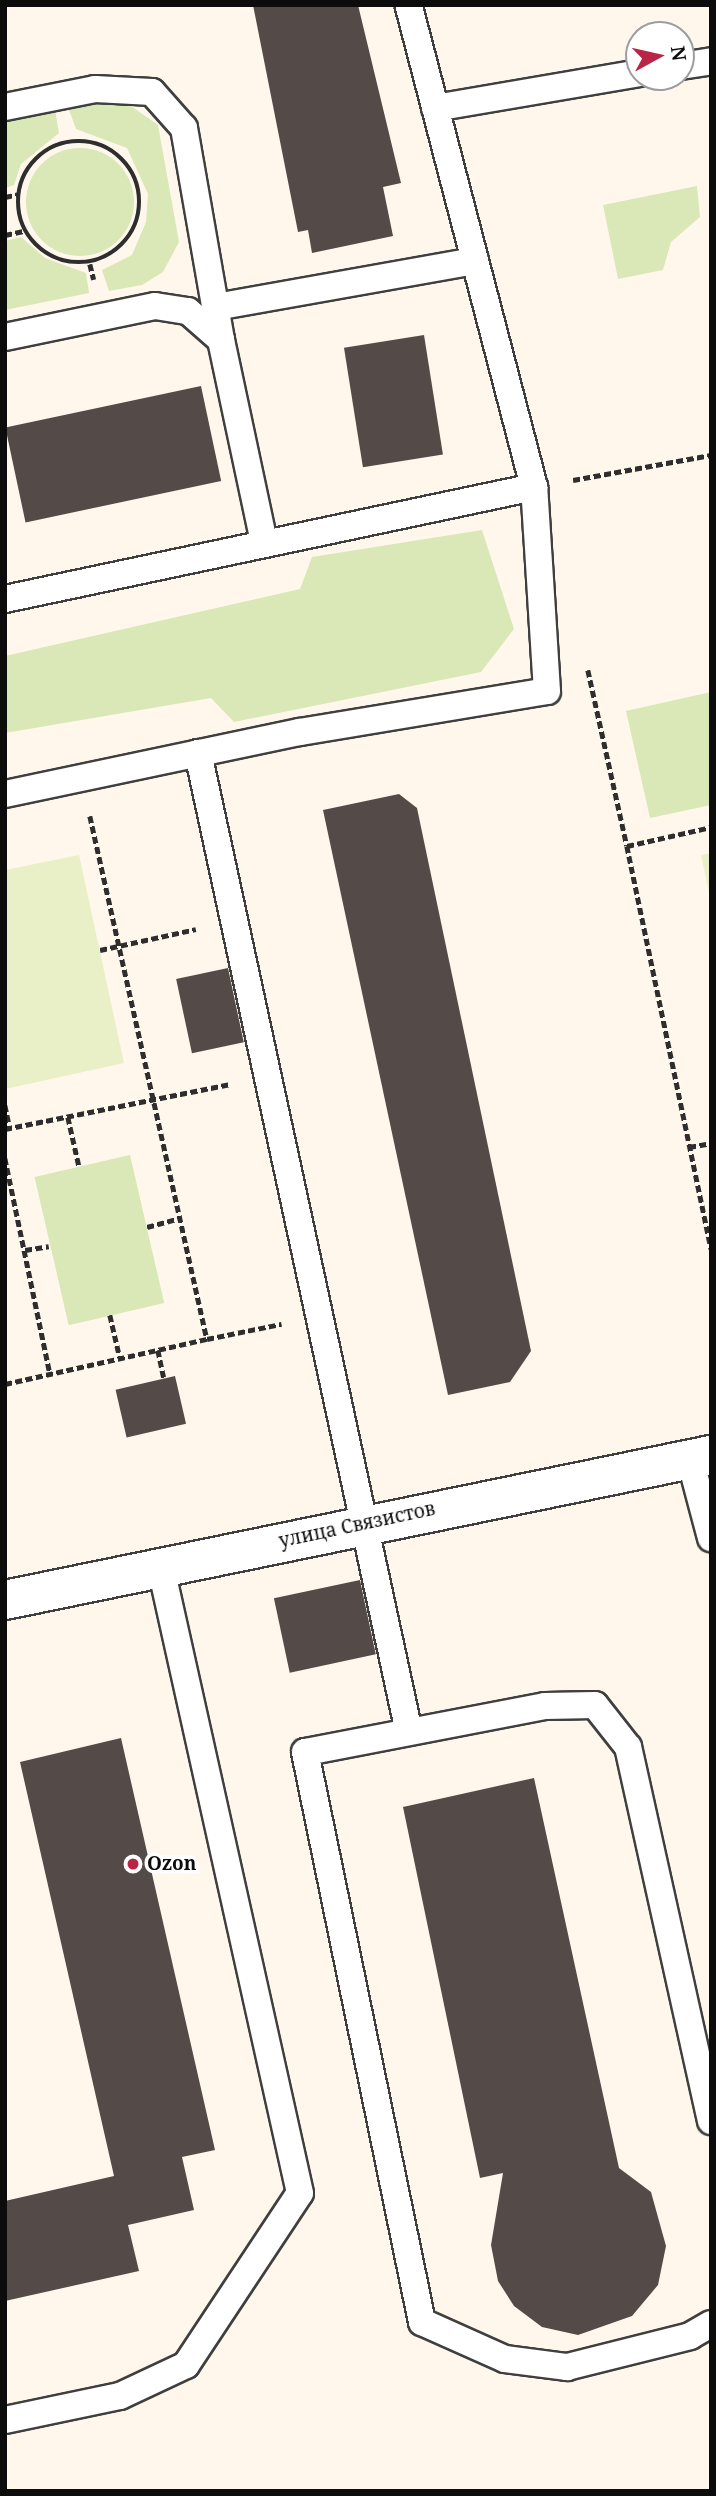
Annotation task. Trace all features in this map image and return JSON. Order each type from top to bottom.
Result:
[{"type":"street","name":"улица Связистов","points":[[5,1600],[364,1522],[700,1457]]},
{"type":"lane","points":[[5,794],[198,753],[547,691],[534,487],[408,5]]},
{"type":"lane","points":[[435,108],[625,75]]},
{"type":"lane","points":[[5,107],[96,89],[152,92],[184,128],[221,340],[264,543]]},
{"type":"lane","points":[[216,307],[475,261]]},
{"type":"lane","points":[[5,337],[155,306],[188,311],[221,340]]},
{"type":"lane","points":[[5,599],[534,487]]},
{"type":"lane","points":[[198,753],[409,1732]]},
{"type":"lane","points":[[700,1457],[711,1538]]},
{"type":"lane","points":[[5,2420],[120,2396],[186,2365],[300,2193],[161,1568]]},
{"type":"lane","points":[[711,2120],[628,1747],[595,1705],[545,1706],[305,1752],[422,2322],[505,2359],[567,2367],[690,2336],[711,2324]]},
{"type":"path","points":[[77,140],[103,145],[125,160],[138,183],[141,205],[134,233],[103,258],[62,262],[38,248],[24,230],[19,194],[29,165],[52,146],[77,140]]},
{"type":"path","points":[[5,197],[19,194]]},
{"type":"path","points":[[5,234],[24,230]]},
{"type":"path","points":[[534,487],[711,454]]},
{"type":"path","points":[[586,659],[711,1250]]},
{"type":"path","points":[[81,778],[207,1339]]},
{"type":"path","points":[[627,846],[711,827]]},
{"type":"path","points":[[100,950],[234,920]]},
{"type":"path","points":[[5,1105],[8,1129],[267,1077]]},
{"type":"path","points":[[68,1117],[79,1166]]},
{"type":"path","points":[[689,1147],[711,1143]]},
{"type":"path","points":[[5,1158],[50,1374]]},
{"type":"path","points":[[146,1227],[181,1218]]},
{"type":"path","points":[[25,1250],[48,1245]]},
{"type":"path","points":[[110,1315],[120,1358]]},
{"type":"path","points":[[5,1384],[320,1316]]},
{"type":"path","points":[[158,1350],[164,1379]]},
{"type":"green space","points":[[100,101],[124,101],[158,125],[179,242],[163,272],[142,285],[109,291],[102,270],[132,255],[146,222],[148,194],[127,148],[76,129],[68,107]]},
{"type":"green space","points":[[55,110],[59,133],[21,164],[14,185],[5,188],[5,120]]},
{"type":"green space","points":[[80,148],[101,152],[118,164],[130,181],[134,202],[130,223],[118,240],[101,252],[80,256],[59,252],[42,240],[30,223],[26,202],[30,181],[42,164],[59,152]]},
{"type":"green space","points":[[697,186],[700,217],[671,242],[663,270],[618,279],[603,205]]},
{"type":"green space","points":[[21,237],[45,258],[86,273],[89,293],[5,310],[5,241]]},
{"type":"green space","points":[[482,530],[514,629],[481,672],[234,722],[211,698],[5,733],[5,656],[300,589],[312,557]]},
{"type":"green space","points":[[711,692],[711,805],[650,818],[626,711]]},
{"type":"green space","points":[[711,853],[711,902],[701,855]]},
{"type":"green space","points":[[79,855],[124,1063],[5,1089],[5,870]]},
{"type":"green space","points":[[130,1155],[164,1303],[69,1325],[35,1177]]},
{"type":"building","points":[[253,5],[358,5],[401,183],[383,187],[393,236],[312,253],[308,230],[298,232]]},
{"type":"building","points":[[424,335],[443,455],[363,467],[344,348]]},
{"type":"building","points":[[201,386],[221,481],[26,522],[5,428]]},
{"type":"building","points":[[399,794],[417,808],[531,1351],[510,1382],[448,1395],[323,810]]},
{"type":"building","points":[[228,968],[244,1042],[192,1053],[176,979]]},
{"type":"building","points":[[175,1376],[186,1424],[127,1437],[116,1390]]},
{"type":"building","points":[[360,1580],[376,1654],[290,1673],[274,1598]]},
{"type":"building","points":[[121,1738],[215,2150],[182,2157],[194,2210],[128,2225],[139,2271],[5,2301],[5,2201],[114,2176],[20,1762]]},
{"type":"building","points":[[534,1778],[619,2168],[651,2192],[666,2246],[658,2285],[632,2316],[578,2335],[542,2327],[514,2306],[498,2281],[491,2245],[503,2173],[480,2178],[403,1807]]},
{"type":"place","name":"Ozon","points":[[133,1864]]}]
